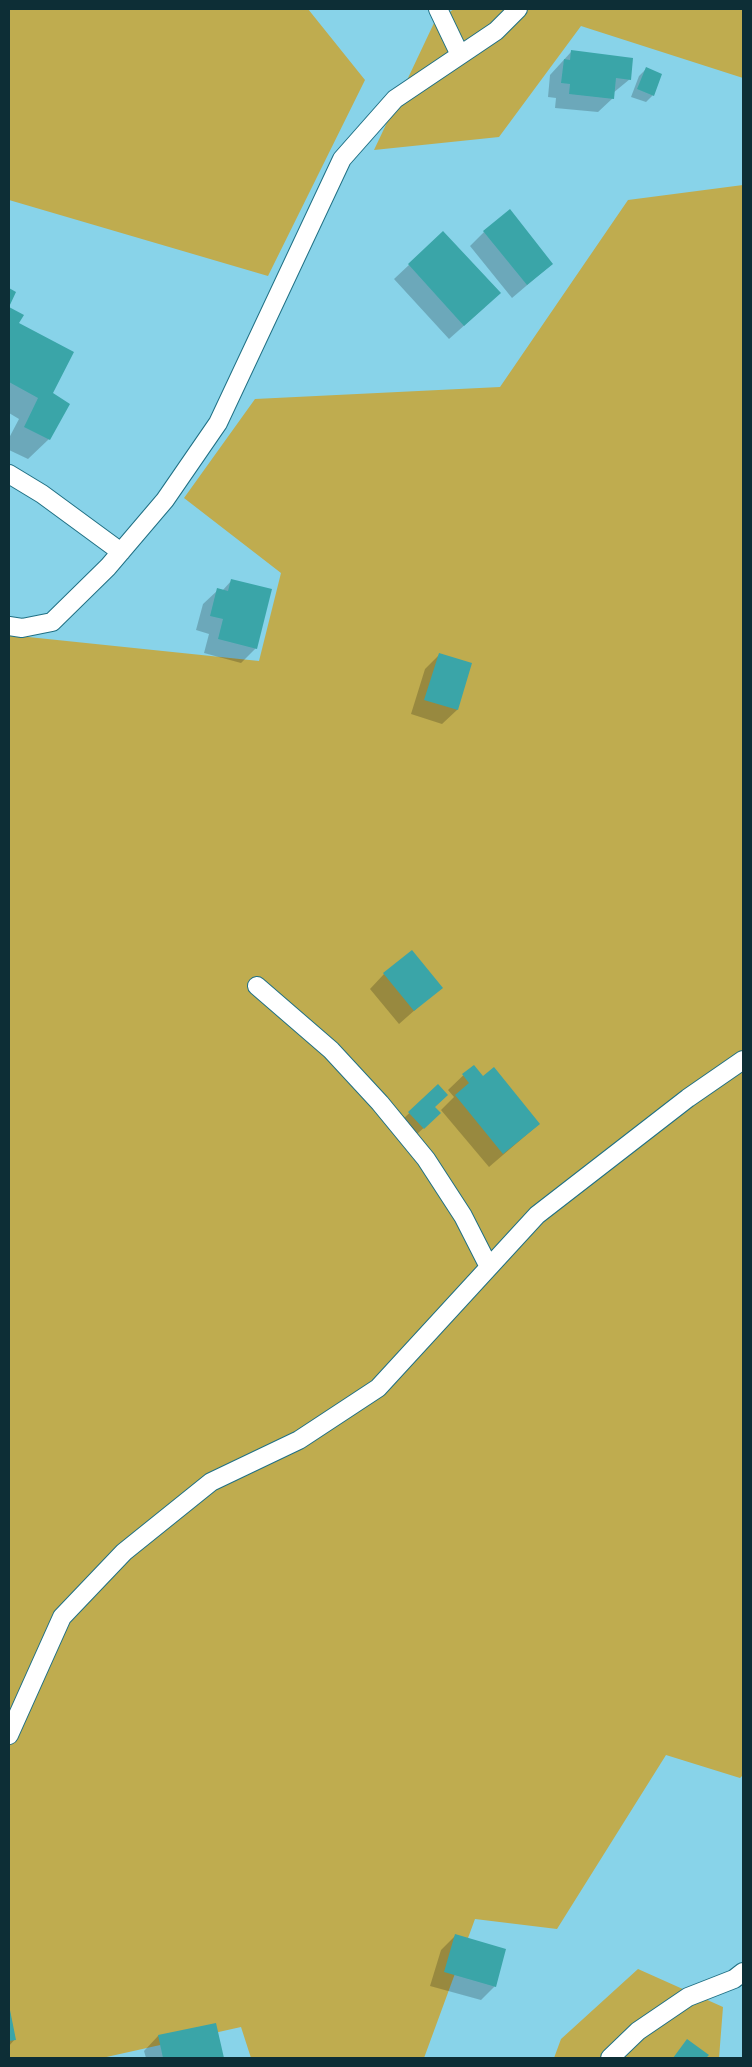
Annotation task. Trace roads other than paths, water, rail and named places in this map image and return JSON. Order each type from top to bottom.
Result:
[{"type":"lane","points":[[438,9],[460,55]]},
{"type":"lane","points":[[9,626],[22,628],[52,622],[121,552],[165,500],[218,423],[342,159],[395,99],[496,31],[518,9]]},
{"type":"lane","points":[[9,474],[42,494],[121,552]]},
{"type":"lane","points":[[257,986],[332,1050],[409,1138],[426,1159],[462,1216],[489,1267]]},
{"type":"lane","points":[[9,1735],[62,1618],[124,1552],[211,1482],[299,1440],[378,1388],[537,1215],[688,1098],[743,1060]]},
{"type":"lane","points":[[610,2058],[638,2031],[688,1997],[740,1979]]}]
